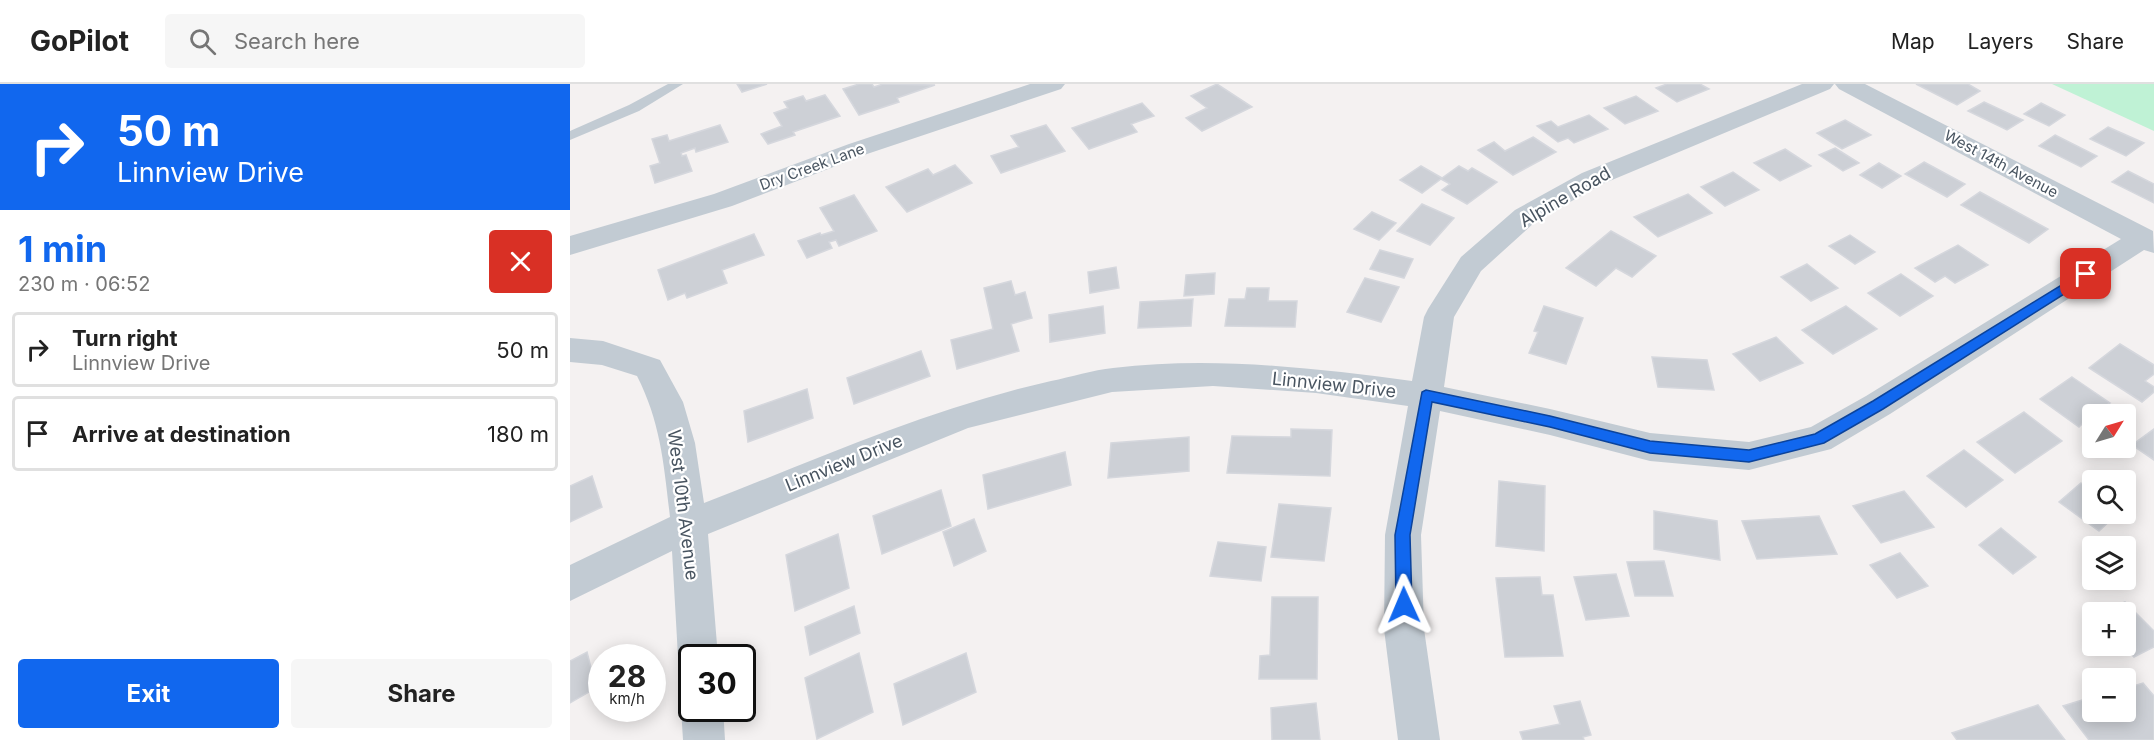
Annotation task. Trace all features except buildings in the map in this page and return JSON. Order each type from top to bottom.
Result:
[{"type":"street","name":"Dry Creek Lane","points":[[570,246],[723,200],[858,149],[1053,84]]},
{"type":"street","name":"Alpine Road","points":[[1419,740],[1404,629],[1403,535],[1439,317],[1471,264],[1525,216],[1591,178],[1822,84]]},
{"type":"street","name":"West 14th Avenue","points":[[1847,84],[2149,241]]},
{"type":"street","name":"Linnview Drive","points":[[570,584],[688,525],[961,417],[1112,380],[1214,374],[1316,381],[1426,396],[1550,422],[1650,447],[1749,456],[1819,439],[2149,241]]},
{"type":"street","name":"West 10th Avenue","points":[[570,350],[603,353],[649,368],[667,402],[678,443],[688,525],[697,644]]},
{"type":"street","points":[[703,722],[704,740]]},
{"type":"lane","points":[[570,136],[634,108],[676,84]]},
{"type":"green space","points":[[2052,84],[2154,84],[2154,131]]},
{"type":"route","points":[[1404,605],[1403,535],[1426,396],[1550,422],[1650,447],[1749,456],[1819,439],[1878,405],[2086,274]]}]
